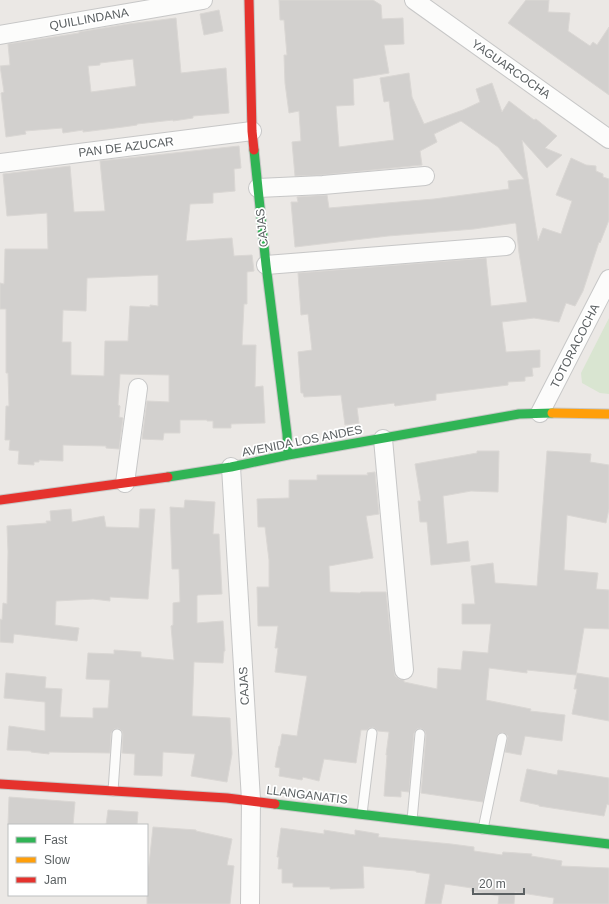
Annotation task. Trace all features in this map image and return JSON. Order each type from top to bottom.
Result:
[{"type":"street","name":"QUILLINDANA","points":[[0,35],[203,0]]},
{"type":"street","name":"CAJAS","points":[[249,0],[252,131],[288,455]]},
{"type":"street","name":"YAGUARCOCHA","points":[[414,0],[609,139]]},
{"type":"street","name":"PAN DE AZUCAR","points":[[0,162],[252,131]]},
{"type":"street","points":[[258,188],[323,185],[425,176]]},
{"type":"street","points":[[266,265],[506,246]]},
{"type":"street","name":"TOTORACOCHA","points":[[540,413],[609,279]]},
{"type":"street","points":[[125,483],[138,388]]},
{"type":"street","name":"AVENIDA LOS ANDES","points":[[0,500],[231,467],[288,455],[519,414],[609,414]]},
{"type":"street","points":[[383,439],[404,670]]},
{"type":"street","name":"CAJAS","points":[[231,467],[251,800],[250,904]]},
{"type":"street","name":"LLANGANATIS","points":[[0,784],[251,800],[609,844]]},
{"type":"lane","points":[[362,814],[372,733]]},
{"type":"lane","points":[[113,791],[117,734]]},
{"type":"lane","points":[[412,820],[420,734]]},
{"type":"lane","points":[[483,829],[502,738]]},
{"type":"green space","points":[[609,318],[609,394],[600,393],[582,383],[581,373]]},
{"type":"building","points":[[279,0],[373,0],[381,5],[382,19],[403,18],[404,44],[384,45],[389,73],[353,79],[354,105],[336,106],[339,147],[394,140],[389,101],[384,102],[380,78],[409,73],[412,97],[424,124],[463,110],[480,102],[476,89],[492,83],[502,112],[509,101],[534,120],[536,119],[557,136],[545,148],[562,155],[547,168],[522,140],[538,241],[543,228],[561,234],[572,201],[556,195],[571,158],[586,165],[596,166],[596,171],[603,174],[603,177],[609,179],[609,220],[600,243],[599,242],[583,291],[575,306],[566,303],[559,322],[534,318],[502,322],[506,352],[540,350],[540,367],[532,368],[533,376],[525,377],[525,381],[508,382],[508,385],[436,394],[436,400],[395,406],[394,403],[357,408],[359,423],[345,425],[341,395],[304,397],[303,393],[301,393],[298,352],[312,350],[308,314],[301,315],[298,273],[486,258],[491,306],[527,302],[515,223],[474,229],[388,236],[295,247],[291,202],[298,202],[297,197],[327,195],[329,208],[434,199],[509,189],[508,181],[524,179],[498,147],[461,121],[434,134],[437,142],[420,151],[422,165],[322,175],[295,176],[292,142],[301,141],[299,111],[289,113],[285,83],[284,55],[287,55],[284,20],[280,20]]},
{"type":"building","points":[[526,0],[549,0],[548,12],[570,13],[568,31],[590,46],[593,42],[597,45],[609,27],[609,95],[508,23]]},
{"type":"building","points":[[219,10],[223,31],[204,35],[200,14]]},
{"type":"building","points":[[176,18],[181,73],[226,68],[229,113],[193,116],[193,118],[173,121],[137,124],[83,132],[83,130],[63,133],[62,128],[25,131],[26,134],[6,137],[1,93],[4,92],[0,66],[10,65],[8,44],[128,24]],"holes":[[[133,59],[136,86],[91,92],[88,66]]]},
{"type":"building","points":[[239,146],[241,168],[234,169],[235,191],[213,193],[213,203],[190,204],[186,241],[232,238],[234,256],[252,255],[254,271],[247,272],[247,304],[244,304],[242,345],[256,345],[255,387],[263,386],[265,423],[231,424],[231,428],[213,428],[213,421],[180,420],[180,433],[164,433],[163,440],[142,439],[147,401],[169,402],[169,375],[120,374],[118,405],[120,406],[119,417],[123,418],[119,449],[106,448],[106,446],[63,445],[63,461],[39,460],[39,462],[34,462],[34,465],[18,464],[19,451],[9,450],[10,440],[5,440],[6,406],[9,406],[8,373],[6,373],[6,309],[0,309],[0,283],[4,284],[5,249],[48,249],[47,213],[7,216],[3,174],[70,166],[74,212],[105,211],[100,161]],"holes":[[[158,275],[158,306],[130,306],[128,341],[105,341],[104,376],[71,375],[71,342],[62,342],[63,310],[86,311],[87,278]]]},
{"type":"building","points":[[477,451],[499,451],[498,492],[471,491],[443,496],[447,544],[468,541],[470,561],[431,565],[427,522],[420,522],[418,501],[421,501],[415,464],[477,453]]},
{"type":"building","points":[[547,451],[591,454],[590,462],[609,465],[609,509],[606,523],[567,515],[564,570],[598,573],[596,589],[609,590],[609,629],[584,628],[576,675],[527,670],[527,673],[489,668],[486,700],[531,709],[530,711],[565,715],[562,741],[525,736],[521,755],[505,752],[508,736],[503,732],[498,734],[483,802],[421,793],[426,735],[425,731],[421,728],[417,729],[414,733],[409,792],[401,791],[401,797],[384,796],[389,732],[378,731],[373,727],[367,730],[361,730],[356,763],[324,759],[319,781],[303,777],[302,780],[279,776],[280,768],[275,767],[282,734],[297,736],[307,676],[275,672],[278,648],[275,648],[278,626],[258,626],[257,587],[269,587],[269,560],[265,527],[258,527],[257,499],[289,498],[289,480],[317,480],[317,475],[368,475],[367,473],[375,472],[379,514],[366,516],[373,558],[329,566],[330,592],[386,592],[395,676],[404,680],[404,682],[437,689],[438,668],[461,670],[463,651],[488,653],[491,624],[462,624],[462,604],[475,604],[471,566],[493,563],[495,583],[537,586]]},
{"type":"building","points":[[185,500],[215,502],[213,534],[219,534],[222,594],[197,596],[197,623],[223,621],[225,651],[223,663],[194,662],[192,716],[230,718],[232,754],[227,782],[191,776],[195,754],[163,752],[162,776],[134,775],[135,754],[122,753],[123,734],[118,728],[114,729],[111,733],[110,753],[49,752],[49,754],[31,751],[7,750],[9,726],[45,731],[45,702],[4,698],[6,673],[46,677],[45,688],[62,689],[60,717],[93,718],[93,708],[108,708],[110,680],[86,679],[88,653],[114,654],[114,650],[141,652],[141,657],[174,660],[171,626],[173,625],[173,603],[180,602],[179,569],[172,569],[170,507],[184,508]]},
{"type":"building","points":[[71,509],[72,522],[104,516],[106,527],[139,528],[140,509],[155,509],[148,599],[110,597],[110,601],[93,599],[56,601],[55,625],[79,628],[77,641],[14,634],[13,643],[0,642],[0,619],[2,620],[3,603],[7,604],[7,526],[47,523],[46,521],[51,521],[50,511]]},
{"type":"building","points":[[577,673],[609,678],[609,721],[572,714],[577,689],[574,689]]},
{"type":"building","points":[[527,769],[557,775],[558,770],[609,778],[609,805],[607,804],[604,816],[539,806],[520,801]]},
{"type":"building","points":[[9,797],[75,802],[73,824],[8,824]]},
{"type":"building","points":[[108,810],[138,812],[137,824],[106,824]]},
{"type":"building","points":[[153,827],[196,830],[232,839],[227,865],[234,866],[230,904],[147,904],[148,874]]},
{"type":"building","points":[[281,828],[324,834],[324,830],[355,835],[355,830],[379,834],[378,837],[474,847],[474,851],[502,855],[503,852],[532,854],[531,856],[562,861],[561,866],[609,868],[609,904],[553,904],[554,898],[515,892],[514,904],[498,904],[499,896],[471,891],[472,888],[445,884],[441,904],[425,904],[430,874],[416,871],[363,866],[364,888],[330,889],[330,887],[293,887],[293,883],[282,883],[282,869],[278,869],[279,857],[277,857]]},
{"type":"traffic: fast","points":[[254,150],[266,265],[287,434],[288,455]]},
{"type":"traffic: fast","points":[[168,477],[231,467],[288,455],[519,414],[552,413]]},
{"type":"traffic: fast","points":[[275,804],[609,844]]},
{"type":"traffic: slow","points":[[552,413],[609,414]]},
{"type":"traffic: jam","points":[[249,0],[252,131],[254,150]]},
{"type":"traffic: jam","points":[[0,500],[168,477]]},
{"type":"traffic: jam","points":[[0,784],[227,798],[275,804]]}]
